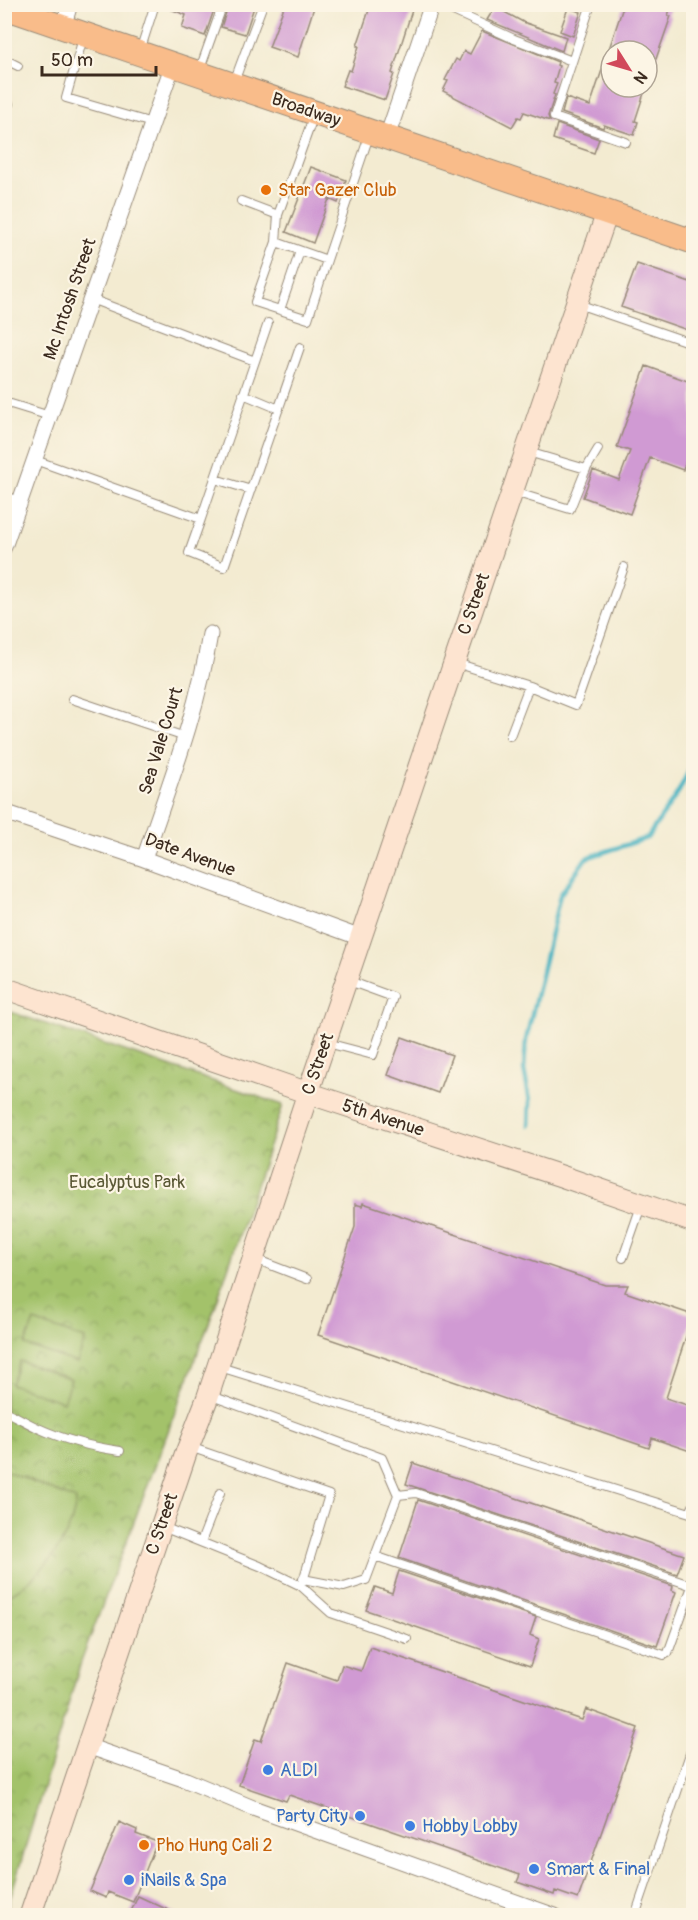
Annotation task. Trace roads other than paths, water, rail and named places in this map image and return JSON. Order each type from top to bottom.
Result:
[{"type":"main road","name":"Broadway","points":[[11,7],[72,22],[140,53],[476,170],[693,242]]},
{"type":"main road","name":"C Street","points":[[30,1916],[188,1447],[209,1394],[360,938],[607,213]]},
{"type":"main road","name":"5th Avenue","points":[[4,988],[693,1222]]},
{"type":"street","points":[[379,135],[432,4]]},
{"type":"street","name":"Mc Intosh Street","points":[[4,547],[12,502],[35,460],[173,64]]},
{"type":"street","name":"Sea Vale Court","points":[[144,859],[185,736],[204,669],[210,634]]},
{"type":"street","name":"Date Avenue","points":[[4,812],[144,859],[360,938]]},
{"type":"street","points":[[87,1746],[186,1780],[253,1808],[555,1916]]},
{"type":"lane","points":[[140,53],[155,4]]},
{"type":"lane","points":[[199,73],[223,4]]},
{"type":"lane","points":[[233,85],[263,4]]},
{"type":"lane","points":[[438,4],[514,39],[572,61]]},
{"type":"lane","points":[[591,4],[554,117],[626,142]]},
{"type":"lane","points":[[72,22],[66,99],[152,123]]},
{"type":"lane","points":[[4,59],[18,66]]},
{"type":"lane","points":[[315,113],[278,215],[276,242],[255,302],[308,320],[327,260],[379,135]]},
{"type":"lane","points":[[241,201],[278,215]]},
{"type":"lane","points":[[276,242],[327,260]]},
{"type":"lane","points":[[280,310],[300,251]]},
{"type":"lane","points":[[91,299],[255,361]]},
{"type":"lane","points":[[577,303],[693,344]]},
{"type":"lane","points":[[268,323],[189,553],[224,567],[300,347]]},
{"type":"lane","points":[[243,394],[279,409]]},
{"type":"lane","points":[[11,404],[50,416]]},
{"type":"lane","points":[[513,492],[570,509],[586,469],[598,449]]},
{"type":"lane","points":[[526,452],[586,469]]},
{"type":"lane","points":[[35,460],[201,519]]},
{"type":"lane","points":[[214,478],[251,490]]},
{"type":"lane","points":[[454,662],[529,686],[576,705],[624,567]]},
{"type":"lane","points":[[510,736],[529,686]]},
{"type":"lane","points":[[72,699],[185,736]]},
{"type":"lane","points":[[325,1042],[373,1055],[393,997],[346,980]]},
{"type":"lane","points":[[623,1257],[641,1204]]},
{"type":"lane","points":[[253,1259],[307,1279]]},
{"type":"lane","points":[[218,1366],[690,1513],[693,1504]]},
{"type":"lane","points":[[161,1527],[302,1582],[344,1587],[366,1580],[398,1494],[382,1458],[209,1394]]},
{"type":"lane","points":[[4,1412],[70,1440],[120,1451]]},
{"type":"lane","points":[[188,1447],[329,1495],[302,1582]]},
{"type":"lane","points":[[201,1542],[220,1493]]},
{"type":"lane","points":[[375,1556],[664,1655],[668,1653],[691,1589],[690,1585],[416,1493],[398,1494]]},
{"type":"lane","points":[[302,1582],[331,1613],[407,1639]]},
{"type":"lane","points":[[635,1916],[693,1742]]},
{"type":"waterway","points":[[529,1125],[530,1101],[524,1070],[526,1040],[560,895],[586,858],[647,838],[679,791],[694,760]]},
{"type":"place","name":"Star Gazer Club","points":[[266,190]]},
{"type":"place","name":"ALDI","points":[[268,1770]]},
{"type":"place","name":"Party City","points":[[360,1816]]},
{"type":"place","name":"Hobby Lobby","points":[[410,1826]]},
{"type":"place","name":"Pho Hung Cali 2","points":[[144,1845]]},
{"type":"place","name":"Smart & Final","points":[[534,1869]]},
{"type":"place","name":"iNails & Spa","points":[[129,1880]]},
{"type":"park label","name":"Eucalyptus Park","points":[[127,1182]]}]
